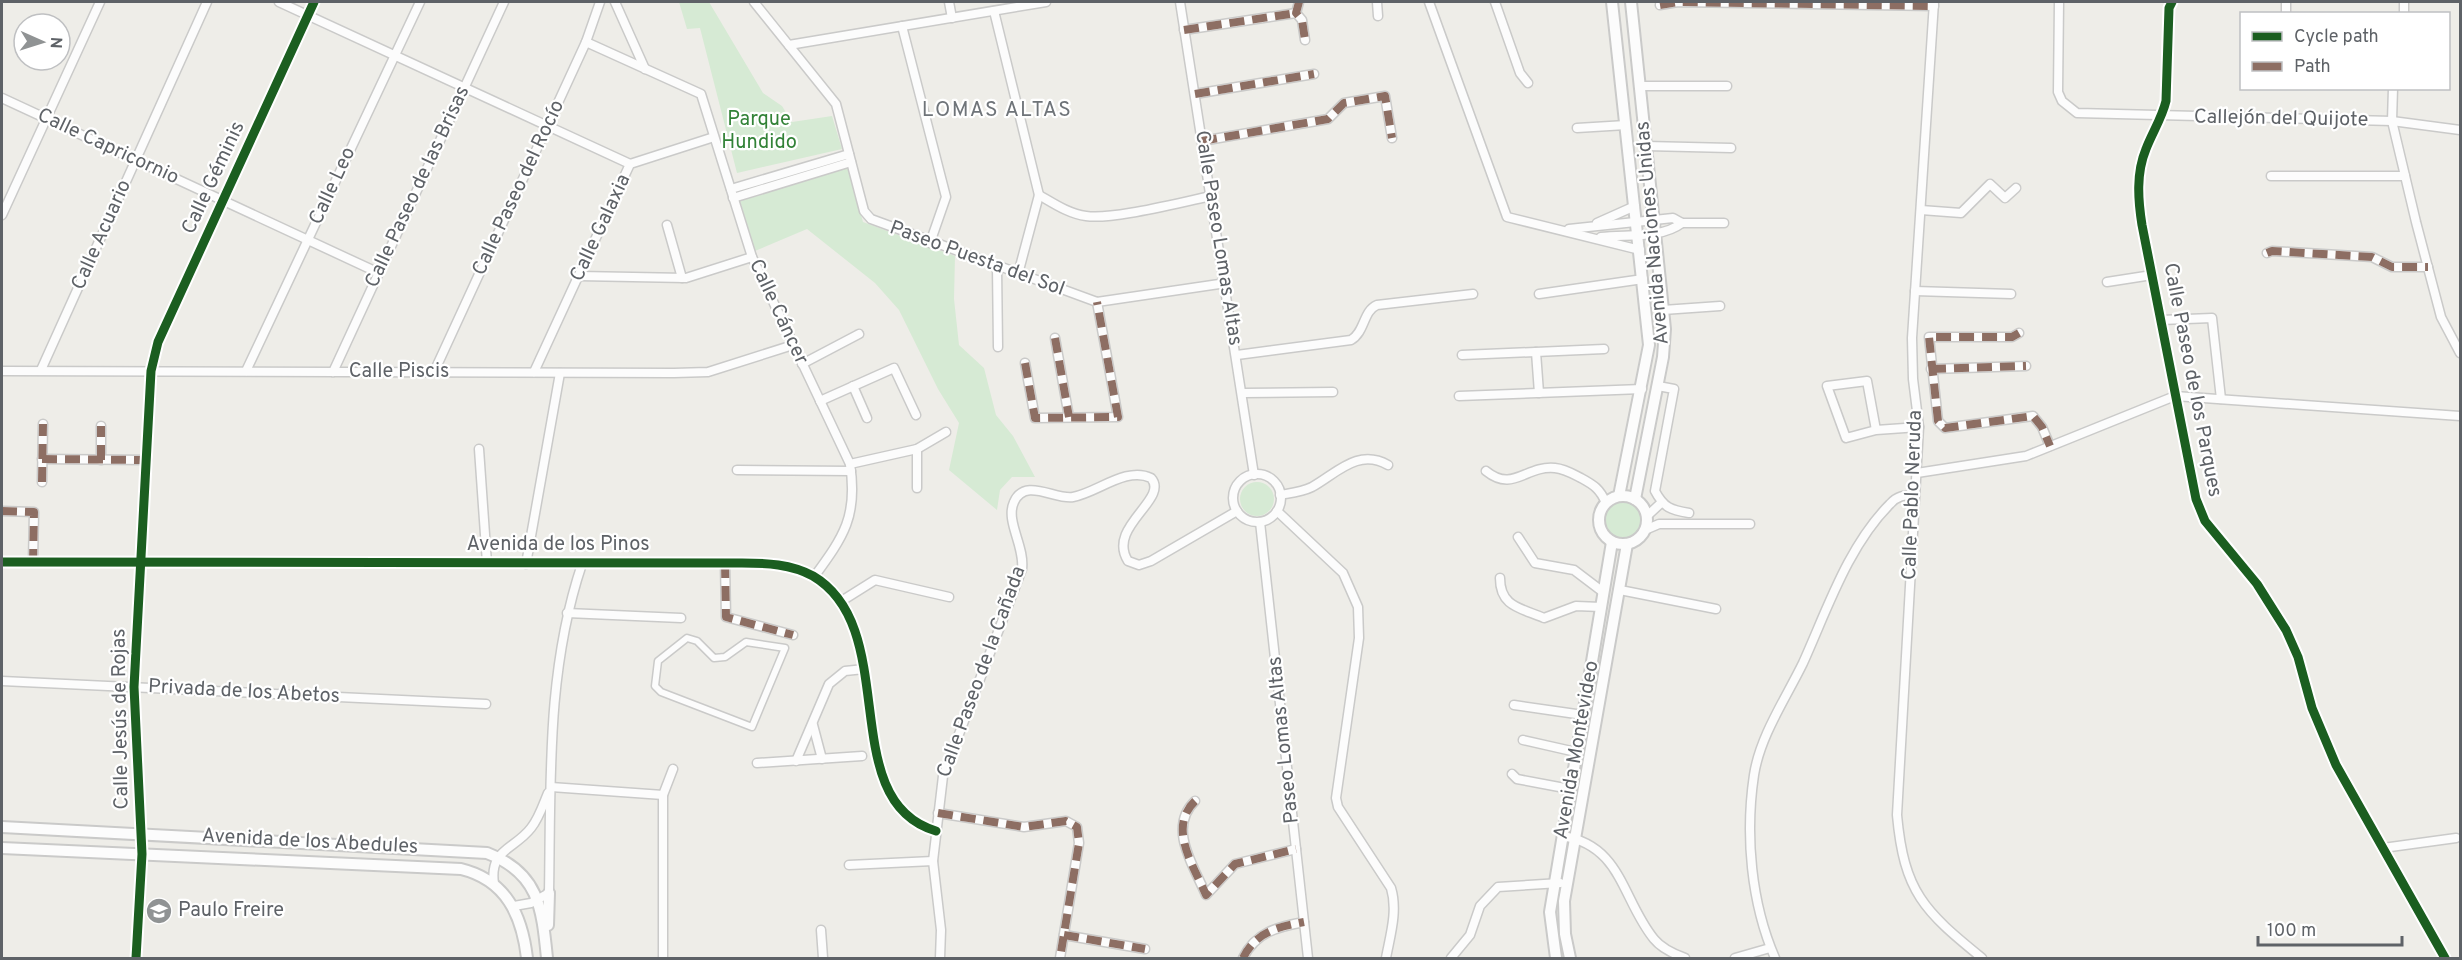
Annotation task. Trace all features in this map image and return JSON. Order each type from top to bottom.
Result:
[{"type":"street","points":[[2,215],[100,2]]},
{"type":"street","name":"Calle Acuario","points":[[41,370],[207,2]]},
{"type":"street","points":[[279,2],[630,164]]},
{"type":"street","name":"Calle Géminis","points":[[151,371],[158,342],[314,2]]},
{"type":"street","name":"Calle Leo","points":[[246,371],[420,2]]},
{"type":"street","name":"Calle Paseo de las Brisas","points":[[333,372],[504,2]]},
{"type":"street","name":"Calle Paseo del Rocío","points":[[434,372],[586,42],[600,2]]},
{"type":"street","points":[[615,2],[645,69]]},
{"type":"street","name":"Paseo Puesta del Sol","points":[[754,2],[836,104],[864,211],[871,219],[930,243],[1097,302],[1226,283]]},
{"type":"street","points":[[949,2],[952,18]]},
{"type":"street","points":[[789,45],[1046,2]]},
{"type":"street","name":"Calle Paseo Lomas Altas","points":[[1180,2],[1226,283],[1254,475]]},
{"type":"street","points":[[1296,13],[1299,2]]},
{"type":"street","points":[[1377,2],[1378,16]]},
{"type":"street","points":[[1429,2],[1508,217],[1640,250]]},
{"type":"street","points":[[1495,2],[1520,74],[1528,83]]},
{"type":"street","name":"Avenida Naciones Unidas","points":[[1612,2],[1649,345],[1619,496]]},
{"type":"street","name":"Avenida Naciones Unidas","points":[[1630,2],[1665,343],[1635,499]]},
{"type":"street","points":[[1660,5],[1678,2],[1934,4]]},
{"type":"street","name":"Callejón del Quijote","points":[[2059,2],[2057,80],[2062,101],[2069,109],[2086,114],[2392,121],[2460,130]]},
{"type":"street","name":"Calle Paseo de los Parques","points":[[2172,2],[2169,8],[2166,101],[2162,116],[2145,152],[2139,181],[2140,210],[2175,396],[2200,511],[2257,584],[2286,630],[2298,657],[2312,708],[2336,765],[2445,958]]},
{"type":"street","name":"Calle Pablo Neruda","points":[[1934,4],[1912,362],[1919,427],[1898,784],[1900,846],[1911,886],[1923,905],[1945,928],[1982,958]]},
{"type":"street","points":[[994,11],[1039,195],[1018,274]]},
{"type":"street","points":[[1184,30],[1296,13]]},
{"type":"street","points":[[1296,13],[1302,20],[1305,40]]},
{"type":"street","points":[[902,26],[946,197],[930,243]]},
{"type":"street","name":"Calle Cáncer","points":[[586,42],[701,94],[752,257],[850,467],[854,497],[846,529],[814,577]]},
{"type":"street","points":[[1195,94],[1314,74]]},
{"type":"street","points":[[1639,86],[1727,86]]},
{"type":"street","points":[[2393,90],[2392,121],[2428,267],[2441,317],[2460,353]]},
{"type":"street","points":[[1202,141],[1328,119],[1344,103],[1385,96],[1392,138]]},
{"type":"street","name":"Calle Capricornio","points":[[2,98],[379,273]]},
{"type":"street","points":[[1576,128],[1626,125]]},
{"type":"street","name":"Calle Galaxia","points":[[534,372],[630,164],[714,136]]},
{"type":"street","points":[[1646,146],[1731,148]]},
{"type":"street","points":[[732,193],[850,158]]},
{"type":"street","points":[[2271,176],[2405,176]]},
{"type":"street","points":[[1921,210],[1961,213],[1990,184],[2005,198],[2016,188]]},
{"type":"street","points":[[1039,195],[1068,211],[1086,216],[1105,215],[1212,196]]},
{"type":"street","points":[[1590,226],[1635,206]]},
{"type":"street","points":[[1562,230],[1672,218],[1682,223],[1724,222]]},
{"type":"street","points":[[1595,238],[1655,233],[1675,229],[1682,223]]},
{"type":"street","points":[[667,225],[682,278]]},
{"type":"street","points":[[2267,253],[2272,251],[2372,257],[2392,267],[2428,267]]},
{"type":"street","points":[[579,276],[682,278],[752,257]]},
{"type":"street","points":[[997,267],[998,347]]},
{"type":"street","points":[[2107,282],[2152,275]]},
{"type":"street","points":[[1539,294],[1643,279]]},
{"type":"street","points":[[1915,291],[2011,294]]},
{"type":"street","points":[[1237,355],[1351,340],[1358,336],[1368,312],[1377,305],[1473,294]]},
{"type":"street","points":[[1025,363],[1035,418],[1118,417],[1097,302]]},
{"type":"street","points":[[1663,310],[1720,306]]},
{"type":"street","points":[[2161,320],[2212,318],[2221,399]]},
{"type":"street","points":[[2019,333],[2012,337],[1933,335],[1929,337],[1927,343],[1940,426],[1945,428],[2033,416],[2042,427],[2050,446]]},
{"type":"street","points":[[802,364],[859,334]]},
{"type":"street","points":[[1055,338],[1069,417]]},
{"type":"street","name":"Calle Piscis","points":[[2,371],[708,372],[793,345]]},
{"type":"street","points":[[1461,355],[1604,349]]},
{"type":"street","points":[[1536,352],[1539,393]]},
{"type":"street","points":[[1931,369],[2026,366]]},
{"type":"street","points":[[820,401],[894,368],[916,415]]},
{"type":"street","name":"Calle Jesús de Rojas","points":[[136,958],[142,854],[134,687],[151,371]]},
{"type":"street","points":[[526,564],[560,373]]},
{"type":"street","points":[[1876,430],[1867,381],[1827,386],[1846,438],[1876,430],[1919,427]]},
{"type":"street","points":[[853,386],[867,418]]},
{"type":"street","points":[[1658,387],[1674,389],[1655,491],[1661,503],[1670,510],[1689,513]]},
{"type":"street","points":[[1459,396],[1642,389]]},
{"type":"street","points":[[1243,393],[1333,392]]},
{"type":"street","points":[[1917,473],[2026,456],[2175,396],[2460,416]]},
{"type":"street","points":[[42,482],[43,424]]},
{"type":"street","points":[[101,426],[101,460]]},
{"type":"street","points":[[737,470],[850,467],[917,449],[946,432]]},
{"type":"street","points":[[479,449],[487,563]]},
{"type":"street","points":[[917,449],[917,488]]},
{"type":"street","points":[[1280,495],[1311,487],[1336,470],[1357,461],[1370,458],[1388,465]]},
{"type":"street","points":[[42,459],[147,460]]},
{"type":"street","points":[[1485,471],[1496,480],[1504,481],[1542,468],[1567,471],[1600,488],[1606,503]]},
{"type":"street","name":"Calle Paseo de la Cañada","points":[[940,958],[941,930],[933,861],[938,813],[948,758],[1022,569],[1023,553],[1011,514],[1016,498],[1026,491],[1074,497],[1134,475],[1151,478],[1156,487],[1155,493],[1133,518],[1124,549],[1128,561],[1139,565],[1151,561],[1237,511]]},
{"type":"street","points":[[1254,475],[1274,482],[1280,495],[1277,511],[1260,522],[1247,520],[1237,511],[1234,504],[1236,488],[1246,477],[1254,475]]},
{"type":"street","points":[[1775,958],[1770,948],[1752,871],[1752,794],[1755,772],[1778,712],[1856,552],[1889,504],[1897,498],[1914,495]]},
{"type":"street","points":[[1619,496],[1635,499],[1641,503],[1647,516],[1645,530],[1638,540],[1627,544],[1612,542],[1601,531],[1599,524],[1602,509],[1606,503],[1619,496]]},
{"type":"street","points":[[1647,516],[1661,503]]},
{"type":"street","points":[[2,511],[34,512],[33,562]]},
{"type":"street","points":[[1277,511],[1343,573],[1358,607],[1359,638],[1336,798],[1338,807],[1391,888],[1394,897],[1395,908],[1386,958]]},
{"type":"street","name":"Paseo Lomas Altas","points":[[1260,522],[1308,958]]},
{"type":"street","points":[[1645,530],[1659,524],[1750,524]]},
{"type":"street","points":[[1518,537],[1534,563],[1574,570],[1603,592]]},
{"type":"street","name":"Avenida Montevideo","points":[[1556,958],[1550,920],[1554,883],[1612,542]]},
{"type":"street","name":"Avenida Montevideo","points":[[1570,958],[1564,923],[1567,883],[1627,544]]},
{"type":"street","name":"Avenida de los Pinos","points":[[2,562],[774,564],[814,577],[840,602],[851,618],[860,642],[880,766],[887,787],[895,801],[909,816],[924,827],[936,831]]},
{"type":"street","points":[[726,563],[726,617],[793,635]]},
{"type":"street","points":[[547,958],[551,722],[567,613],[582,564]]},
{"type":"street","points":[[1500,578],[1500,593],[1506,602],[1544,618],[1576,606],[1601,607]]},
{"type":"street","points":[[840,602],[875,580],[949,597]]},
{"type":"street","points":[[1620,590],[1716,609]]},
{"type":"street","points":[[567,613],[681,618]]},
{"type":"street","points":[[687,638],[698,641],[714,658],[725,657],[746,642],[783,647],[785,650],[752,727],[661,692],[655,686],[658,661],[687,638]]},
{"type":"street","points":[[796,761],[830,684],[845,671],[864,669]]},
{"type":"street","name":"Privada de los Abetos","points":[[2,681],[486,704]]},
{"type":"street","points":[[1514,705],[1582,715]]},
{"type":"street","points":[[813,725],[822,759]]},
{"type":"street","points":[[1523,740],[1576,752]]},
{"type":"street","points":[[757,763],[861,756]]},
{"type":"street","points":[[663,958],[663,795],[673,770]]},
{"type":"street","points":[[1512,774],[1517,779],[1570,789]]},
{"type":"street","points":[[551,787],[663,795]]},
{"type":"street","points":[[527,958],[522,924],[514,906],[494,884],[492,873],[498,857],[532,827],[551,787]]},
{"type":"street","points":[[1195,801],[1184,815],[1181,833],[1206,896],[1235,864],[1296,849]]},
{"type":"street","points":[[938,813],[1024,827],[1066,821],[1077,827],[1080,843],[1060,958]]},
{"type":"street","name":"Avenida de los Abedules","points":[[2,827],[474,850],[498,857],[522,873],[538,900],[547,958]]},
{"type":"street","points":[[1562,836],[1590,844],[1612,866],[1654,939],[1671,952],[1685,958]]},
{"type":"street","points":[[2383,848],[2456,838]]},
{"type":"street","name":"Avenida de los Abedules","points":[[2,848],[461,869],[477,873],[494,884]]},
{"type":"street","points":[[849,865],[933,861]]},
{"type":"street","points":[[1451,958],[1470,935],[1480,906],[1498,887],[1567,883]]},
{"type":"street","points":[[514,906],[538,900],[549,892]]},
{"type":"street","points":[[1243,958],[1251,944],[1264,933],[1276,927],[1304,922]]},
{"type":"street","points":[[820,930],[823,958]]},
{"type":"street","points":[[1064,935],[1145,950]]},
{"type":"street","points":[[1735,958],[1770,948]]},
{"type":"green space","name":"Parque Hundido","points":[[679,2],[709,2],[763,93],[782,106],[792,122],[832,116],[842,149],[737,173],[700,28],[687,29]]},
{"type":"green space","points":[[848,168],[863,222],[955,256],[954,299],[959,345],[984,368],[996,415],[1013,436],[1035,477],[1012,477],[1000,490],[997,510],[949,470],[959,423],[938,389],[899,310],[875,283],[807,229],[755,251],[740,201]]},
{"type":"green space","points":[[1257,482],[1269,487],[1274,499],[1269,511],[1257,516],[1245,511],[1240,499],[1245,487]]},
{"type":"green space","points":[[1623,498],[1632,499],[1639,504],[1644,511],[1644,529],[1639,536],[1632,541],[1623,542],[1614,541],[1607,536],[1602,529],[1601,520],[1602,511],[1607,504],[1614,499]]},
{"type":"marked path","points":[[1299,2],[1296,13],[1302,20],[1305,40]]},
{"type":"marked path","points":[[1660,5],[1678,2],[1934,6]]},
{"type":"marked path","points":[[1184,30],[1296,13]]},
{"type":"marked path","points":[[1195,94],[1314,74]]},
{"type":"marked path","points":[[1202,141],[1328,119],[1344,103],[1385,96],[1392,138]]},
{"type":"marked path","points":[[2267,253],[2272,251],[2372,257],[2392,267],[2428,267]]},
{"type":"marked path","points":[[1025,363],[1035,418],[1118,417],[1097,302]]},
{"type":"marked path","points":[[2019,333],[2012,337],[1929,337],[1938,421],[1945,428],[2033,416],[2042,427],[2050,446]]},
{"type":"marked path","points":[[1055,338],[1069,417]]},
{"type":"marked path","points":[[1931,369],[2026,366]]},
{"type":"marked path","points":[[42,482],[43,424]]},
{"type":"marked path","points":[[101,426],[101,460]]},
{"type":"marked path","points":[[42,459],[147,460]]},
{"type":"marked path","points":[[2,511],[34,512],[33,562]]},
{"type":"marked path","points":[[725,563],[726,617],[793,635]]},
{"type":"marked path","points":[[1195,801],[1183,823],[1183,835],[1190,860],[1206,895],[1235,864],[1296,849]]},
{"type":"marked path","points":[[938,813],[1024,827],[1066,821],[1077,827],[1079,843],[1060,958]]},
{"type":"marked path","points":[[1243,958],[1254,942],[1268,932],[1304,922]]},
{"type":"marked path","points":[[1064,935],[1145,949]]},
{"type":"cycle path","points":[[136,958],[142,854],[134,687],[151,371],[158,342],[314,2]]},
{"type":"cycle path","points":[[2172,2],[2169,8],[2166,101],[2143,158],[2139,177],[2139,196],[2142,225],[2196,499],[2205,521],[2257,584],[2286,630],[2298,657],[2312,708],[2336,765],[2445,958]]},
{"type":"cycle path","points":[[2,562],[751,563],[796,569],[813,576],[840,601],[856,634],[865,672],[876,751],[886,786],[905,814],[936,831]]},
{"type":"place","name":"Paulo Freire","points":[[159,911]]},
{"type":"district","name":"LOMAS ALTAS","points":[[997,110]]}]
